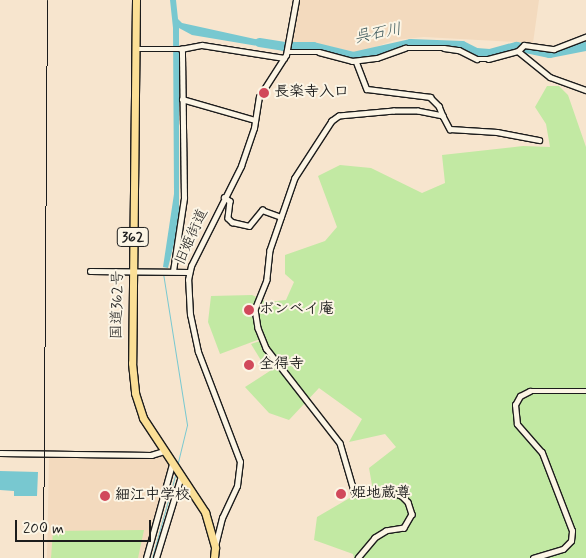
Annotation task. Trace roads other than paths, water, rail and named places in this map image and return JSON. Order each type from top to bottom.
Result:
[{"type":"highway","name":"国道362号","points":[[136,0],[132,363],[135,393],[143,418],[205,512],[215,548],[214,558]]},
{"type":"street","name":"旧姫街道","points":[[215,548],[222,518],[237,486],[240,462],[198,352],[190,315],[189,272],[224,196],[241,166],[255,120],[259,97],[287,51],[296,0]]},
{"type":"street","points":[[287,51],[319,52],[356,61],[377,58],[405,48],[459,50],[477,59],[518,50],[524,45],[554,49],[586,37]]},
{"type":"street","points":[[135,49],[181,49],[202,45],[284,58]]},
{"type":"street","points":[[172,271],[184,198],[181,49]]},
{"type":"street","points":[[518,50],[550,77],[586,90]]},
{"type":"street","points":[[356,61],[367,89],[430,97],[439,106],[450,129],[497,132],[539,140]]},
{"type":"street","points":[[182,99],[255,120]]},
{"type":"street","points":[[358,558],[375,538],[404,528],[412,514],[402,496],[373,489],[354,491],[340,443],[266,348],[258,328],[255,309],[267,280],[270,250],[282,218],[305,160],[326,127],[339,116],[418,111],[443,116]]},
{"type":"street","points":[[224,196],[230,201],[228,218],[232,222],[249,226],[262,210],[282,218]]},
{"type":"street","points":[[90,270],[189,272]]},
{"type":"street","points":[[533,558],[563,549],[571,541],[572,531],[542,453],[517,424],[515,405],[520,396],[530,391],[586,391]]},
{"type":"street","points":[[0,453],[151,454],[164,451]]},
{"type":"street","points":[[146,558],[172,464]]},
{"type":"street","points":[[156,558],[181,476]]},
{"type":"water","points":[[170,0],[176,0],[178,19],[182,23],[269,42],[270,48],[192,35],[179,28],[179,223],[168,268],[163,267],[174,194],[173,28]]},
{"type":"water","points":[[0,471],[38,472],[37,496],[14,496],[14,491],[0,490]]},
{"type":"waterway","name":"呉石川","points":[[259,42],[283,46],[313,46],[353,56],[410,43],[462,45],[476,52],[489,53],[516,46],[549,53],[586,46]]},
{"type":"waterway","points":[[163,273],[187,425],[177,466]]},
{"type":"waterway","points":[[152,558],[176,472]]},
{"type":"railway","points":[[43,558],[47,0]]},
{"type":"place","name":"長楽寺入口","points":[[264,93]]},
{"type":"place","name":"ボンベイ庵","points":[[249,310]]},
{"type":"place","name":"全得寺","points":[[249,365]]},
{"type":"place","name":"姫地蔵尊","points":[[341,494]]},
{"type":"place","name":"細江中学校","points":[[105,496]]}]
